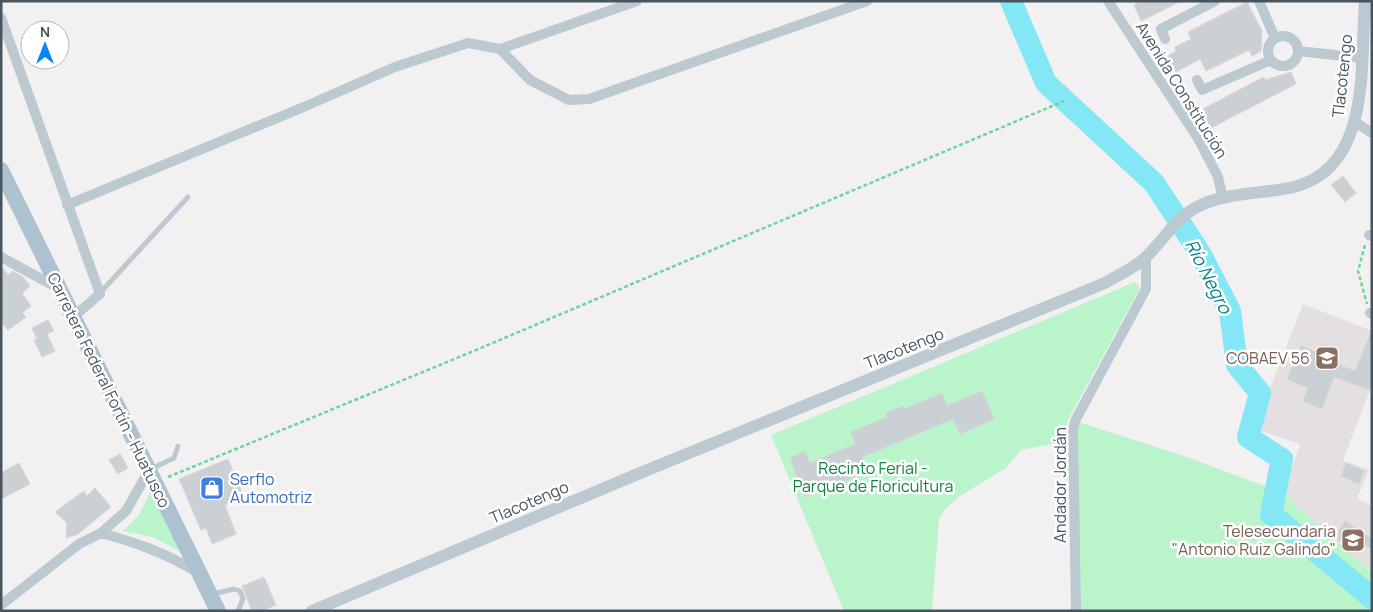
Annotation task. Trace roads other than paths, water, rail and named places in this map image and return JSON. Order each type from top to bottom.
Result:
[{"type":"main road","name":"Carretera Federal Fortín - Huatusco","points":[[1,170],[218,611]]},
{"type":"street","points":[[67,205],[306,106],[394,66],[468,44],[500,49],[637,1]]},
{"type":"street","points":[[500,49],[530,80],[569,100],[589,99],[867,1]]},
{"type":"street","name":"Avenida Constitución","points":[[1108,1],[1199,140],[1218,176],[1223,198]]},
{"type":"street","points":[[1165,39],[1161,29],[1215,1]]},
{"type":"street","points":[[1259,1],[1276,38]]},
{"type":"street","name":"Tlacotengo","points":[[312,611],[654,467],[1105,284],[1146,258],[1168,230],[1185,214],[1201,205],[1223,198],[1272,192],[1304,184],[1322,176],[1334,166],[1343,152],[1355,122],[1362,58],[1365,1]]},
{"type":"street","points":[[1,18],[100,294],[73,317]]},
{"type":"street","points":[[1276,38],[1290,38],[1297,45],[1298,51],[1295,60],[1288,65],[1278,65],[1271,60],[1269,45],[1276,38]]},
{"type":"street","points":[[1298,51],[1362,58]]},
{"type":"street","points":[[1197,80],[1202,90],[1271,60]]},
{"type":"street","points":[[1355,122],[1372,133]]},
{"type":"street","points":[[1,257],[59,289]]},
{"type":"street","name":"Andador Jordán","points":[[1076,611],[1073,430],[1075,421],[1146,289],[1146,258]]},
{"type":"street","points":[[1,604],[79,544],[101,533],[126,511],[152,476]]},
{"type":"street","points":[[101,533],[167,554],[200,574]]},
{"type":"lane","points":[[100,294],[188,197]]},
{"type":"lane","points":[[152,476],[174,458],[178,446]]},
{"type":"lane","points":[[210,595],[234,589],[240,591],[243,599],[238,611]]},
{"type":"waterway","name":"Río Negro","points":[[1011,1],[1046,83],[1154,183],[1200,253],[1230,311],[1237,365],[1260,393],[1248,437],[1282,459],[1271,514],[1372,598]]},
{"type":"place","name":"COBAEV 56","points":[[1327,358]]},
{"type":"place","name":"Serflo Automotriz","points":[[212,488]]},
{"type":"place","name":"Telesecundaria \"Antonio Ruiz Galindo\"","points":[[1353,540]]},
{"type":"park label","name":"Recinto Ferial - Parque de Floricultura","points":[[873,477]]}]
